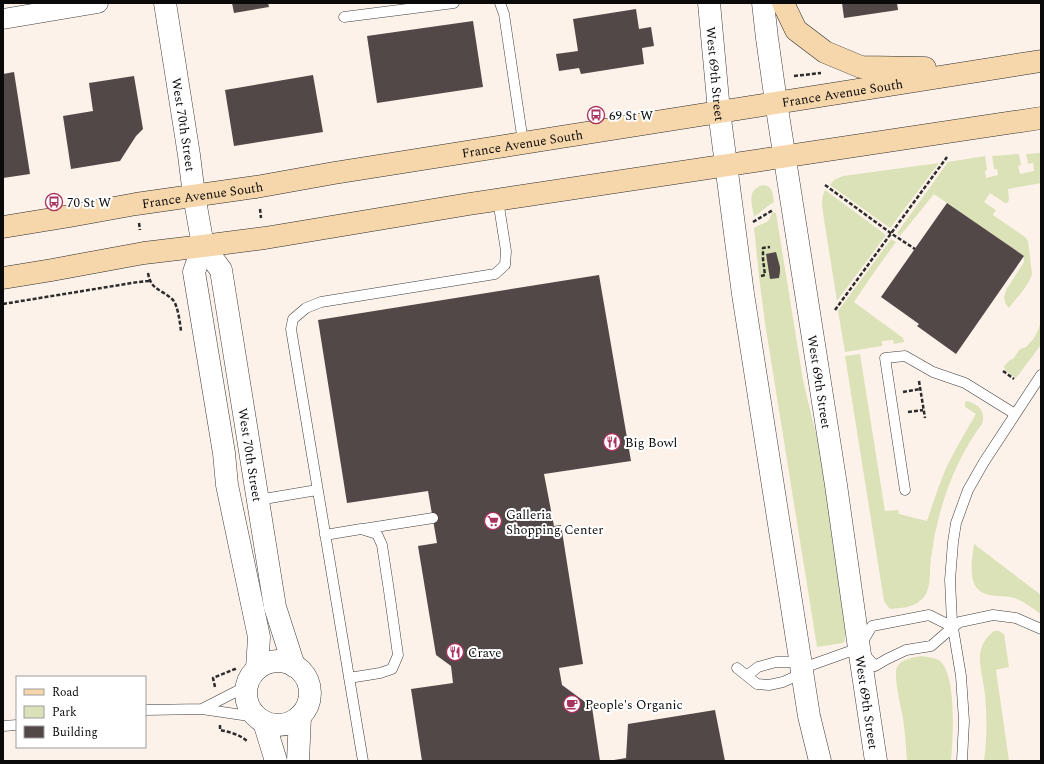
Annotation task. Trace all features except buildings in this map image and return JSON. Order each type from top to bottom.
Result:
[{"type":"main road","points":[[783,3],[796,30],[825,52],[861,67],[984,69]]},
{"type":"main road","name":"France Avenue South","points":[[3,227],[136,204],[256,187],[523,142],[1041,61]]},
{"type":"main road","points":[[3,278],[144,253],[265,238],[498,200],[1041,118]]},
{"type":"street","points":[[3,19],[98,3]]},
{"type":"street","name":"West 70th Street","points":[[166,3],[194,195],[203,246],[221,270],[275,607],[294,666]]},
{"type":"street","name":"West 69th Street","points":[[709,3],[719,111],[743,294],[802,668],[810,716],[820,761]]},
{"type":"street","name":"West 69th Street","points":[[763,3],[784,157],[836,485],[876,761]]},
{"type":"street","name":"West 70th Street","points":[[203,246],[194,272],[228,485],[259,637],[252,678]]},
{"type":"street","points":[[260,719],[273,725],[283,725],[292,722],[300,716],[306,709],[310,690],[307,680],[302,672],[285,662],[275,661],[265,664],[252,678],[246,697],[250,708],[260,719],[276,761]]},
{"type":"street","points":[[298,761],[300,716]]},
{"type":"lane","points":[[344,17],[454,3]]},
{"type":"lane","points":[[500,3],[504,14],[523,142]]},
{"type":"lane","points":[[363,761],[291,329],[293,319],[306,308],[321,302],[495,274],[505,265],[506,251],[498,200]]},
{"type":"lane","points":[[905,490],[885,358],[905,356],[934,372],[965,383],[1015,414]]},
{"type":"lane","points":[[962,761],[964,721],[961,676],[953,627],[950,580],[953,542],[957,520],[968,490],[987,456],[1041,375]]},
{"type":"lane","points":[[258,500],[317,490]]},
{"type":"lane","points":[[325,535],[433,518]]},
{"type":"lane","points":[[349,678],[380,673],[392,669],[398,655],[382,545],[377,534],[361,530]]},
{"type":"lane","points":[[737,668],[748,675],[757,684],[769,685],[783,682],[794,677],[802,668],[859,648],[872,626],[929,615],[953,627]]},
{"type":"lane","points":[[859,648],[875,666],[906,650],[931,646],[960,622],[993,615],[1016,618],[1041,629]]},
{"type":"lane","points":[[748,675],[758,667],[776,662],[792,662],[802,668]]},
{"type":"lane","points":[[202,709],[252,678]]},
{"type":"lane","points":[[146,710],[202,709],[260,719]]},
{"type":"lane","points":[[3,726],[16,725]]},
{"type":"path","points":[[835,310],[948,157]]},
{"type":"path","points":[[825,185],[915,249]]},
{"type":"path","points":[[753,223],[775,208]]},
{"type":"path","points":[[260,209],[262,220]]},
{"type":"path","points":[[759,277],[767,275],[763,259],[763,248],[770,247]]},
{"type":"path","points":[[148,273],[149,282]]},
{"type":"path","points":[[3,304],[138,282],[149,282],[173,301]]},
{"type":"path","points":[[1003,371],[1014,379]]},
{"type":"path","points":[[919,381],[925,418]]},
{"type":"green space","points":[[1041,153],[1041,183],[1008,189],[1009,200],[1007,203],[990,193],[984,202],[996,210],[993,215],[1025,237],[1028,241],[1032,274],[1025,288],[1009,308],[1005,303],[1004,297],[1006,290],[1024,262],[1024,256],[934,194],[900,236],[897,233],[948,162],[985,156],[987,170],[985,171],[986,178],[998,175],[997,169],[994,169],[992,156],[1019,154],[1021,165],[1018,166],[1020,174],[1034,171],[1033,163],[1028,164],[1026,154]]},
{"type":"green space","points":[[939,163],[890,228],[830,185],[834,180],[843,176]]},
{"type":"green space","points":[[763,185],[771,189],[774,202],[754,217],[751,202],[752,194],[754,190]]},
{"type":"green space","points":[[825,190],[886,235],[837,301],[822,204],[822,198]]},
{"type":"green space","points":[[772,212],[776,213],[803,380],[822,457],[845,630],[845,640],[843,643],[817,647],[759,277],[754,228],[765,223],[769,219]]},
{"type":"green space","points":[[891,239],[896,242],[854,302],[903,338],[904,342],[894,344],[893,340],[882,341],[882,346],[845,352],[838,311]]},
{"type":"green space","points":[[1041,319],[1041,345],[1016,378],[1005,370],[1004,366],[1013,359],[1020,349],[1026,347],[1034,338],[1039,328]]},
{"type":"green space","points":[[860,354],[885,511],[898,510],[899,514],[927,521],[947,466],[976,414],[965,407],[965,402],[971,402],[978,406],[983,416],[982,424],[960,459],[944,499],[935,533],[927,593],[917,603],[905,607],[891,609],[884,601],[845,356]]},
{"type":"green space","points":[[974,544],[1041,595],[1041,614],[1018,599],[989,595],[980,591],[975,586],[972,573]]},
{"type":"green space","points":[[994,631],[999,631],[1004,634],[1009,667],[996,670],[1009,761],[984,761],[986,712],[980,655],[984,642]]},
{"type":"green space","points":[[922,656],[934,658],[940,661],[949,680],[953,708],[951,761],[907,761],[904,723],[896,671],[901,662]]},
{"type":"place","name":"69 St W","points":[[596,115]]},
{"type":"place","name":"70 St W","points":[[54,202]]},
{"type":"place","name":"Big Bowl","points":[[612,442]]},
{"type":"place","name":"Galleria Shopping Center","points":[[493,521]]},
{"type":"place","name":"Crave","points":[[455,652]]},
{"type":"place","name":"People's Organic","points":[[572,704]]}]
